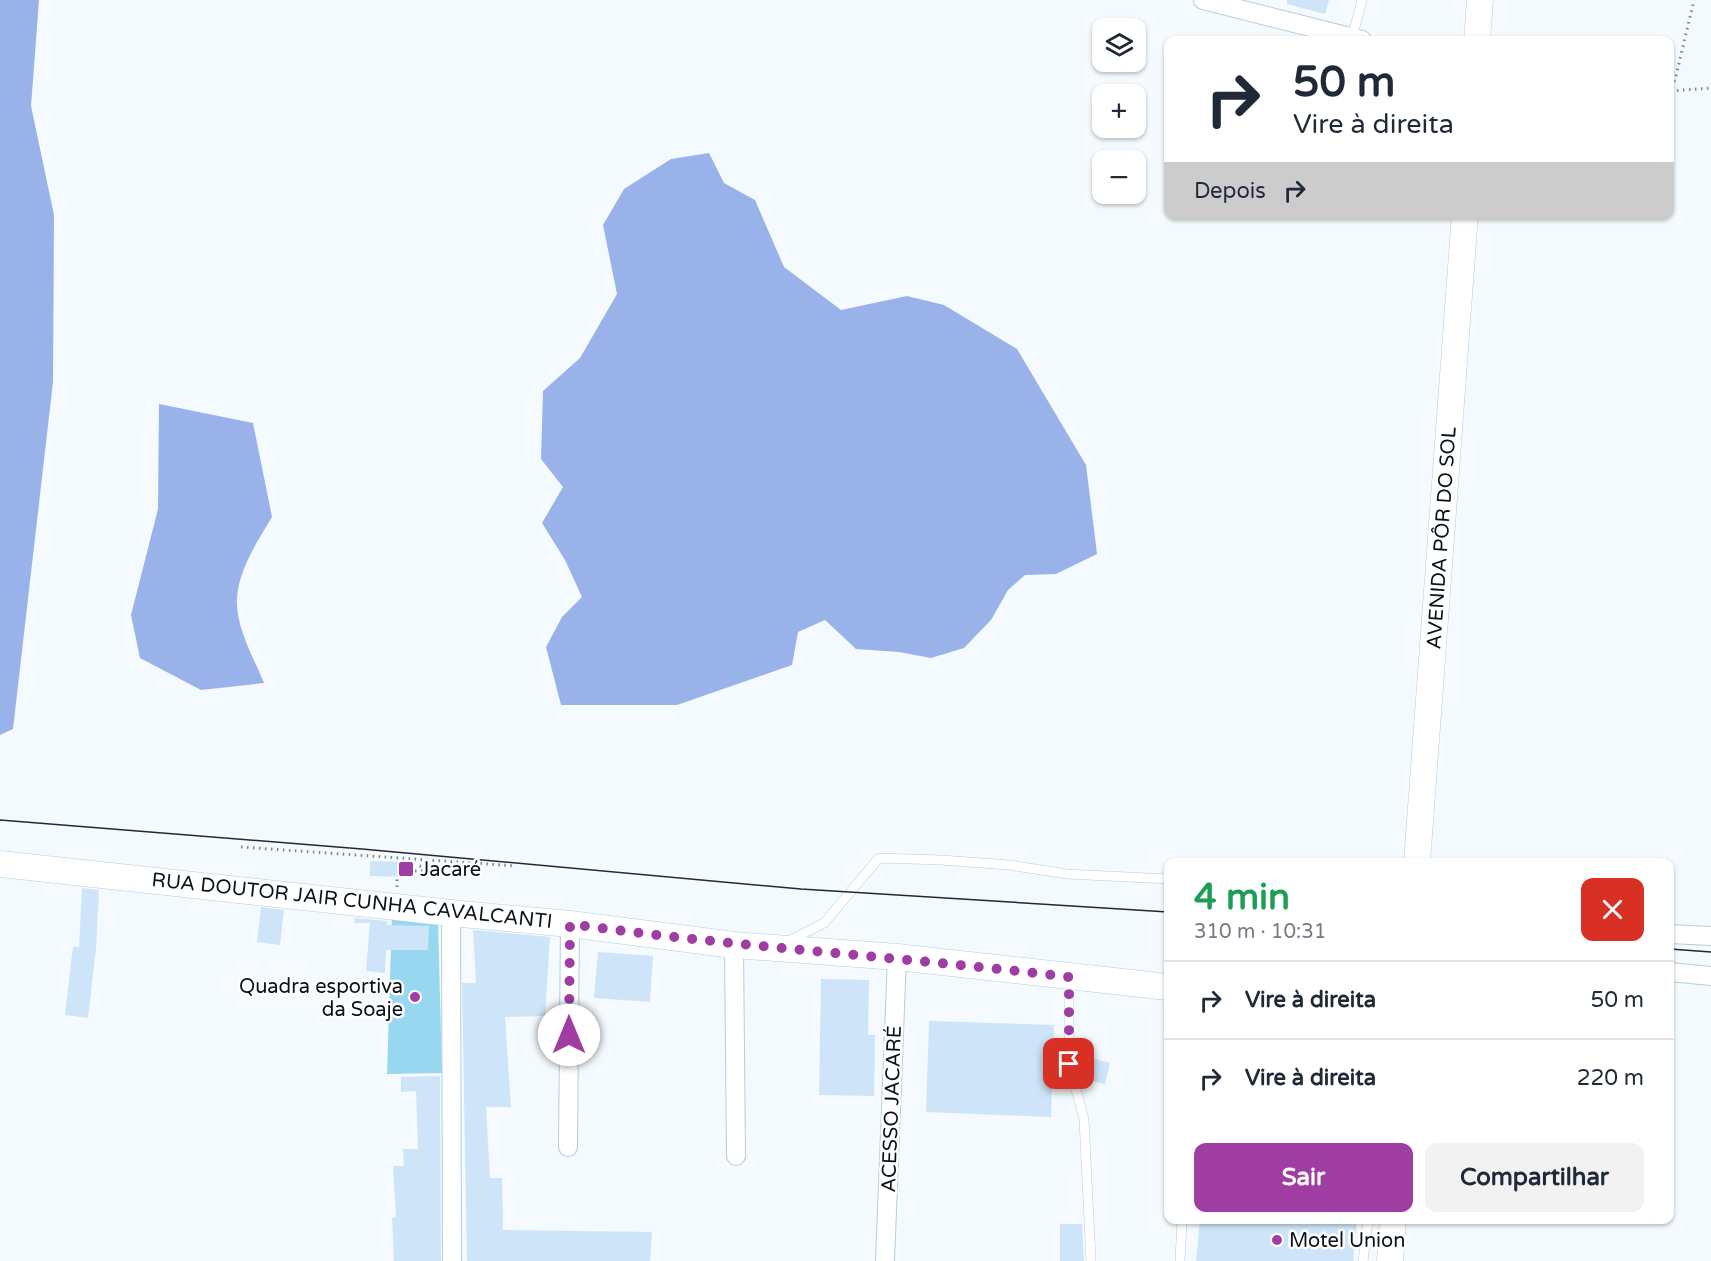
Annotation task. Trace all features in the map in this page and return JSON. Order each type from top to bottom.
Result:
[{"type":"street","points":[[1203,0],[1345,36]]},
{"type":"street","points":[[1478,36],[1480,0]]},
{"type":"street","name":"AVENIDA PÔR DO SOL","points":[[1418,858],[1465,219]]},
{"type":"street","name":"RUA DOUTOR JAIR CUNHA CAVALCANTI","points":[[0,864],[570,924],[734,945],[897,957],[1164,987]]},
{"type":"street","points":[[451,913],[452,1261]]},
{"type":"street","points":[[568,1147],[570,924]]},
{"type":"street","points":[[1674,934],[1711,936]]},
{"type":"street","points":[[734,945],[736,1156]]},
{"type":"street","name":"ACESSO JACARÉ","points":[[885,1261],[897,957]]},
{"type":"street","points":[[1674,972],[1711,976]]},
{"type":"street","points":[[1390,1261],[1393,1224]]},
{"type":"lane","points":[[1357,36],[1362,0]]},
{"type":"lane","points":[[778,947],[824,923],[879,858],[952,860],[1009,865],[1067,874],[1164,879]]},
{"type":"lane","points":[[1069,977],[1069,1064],[1084,1119],[1091,1261]]},
{"type":"lane","points":[[1180,1261],[1182,1224]]},
{"type":"lane","points":[[1363,1261],[1368,1224]]},
{"type":"path","points":[[1674,77],[1694,0]]},
{"type":"path","points":[[1674,92],[1711,88]]},
{"type":"path","points":[[241,847],[515,866]]},
{"type":"path","points":[[409,871],[437,872],[437,867],[412,866],[412,859]]},
{"type":"shaded area","points":[[0,0],[39,0],[31,106],[54,215],[53,382],[13,729],[0,735]]},
{"type":"shaded area","points":[[709,153],[724,183],[755,200],[784,267],[841,310],[907,296],[944,305],[1017,349],[1086,465],[1097,554],[1056,574],[1025,575],[1008,590],[991,620],[964,648],[931,658],[899,652],[856,649],[825,620],[798,632],[792,665],[677,705],[561,705],[546,647],[562,617],[582,597],[565,560],[542,523],[563,487],[541,459],[543,391],[580,358],[617,294],[603,225],[624,189],[671,159]]},
{"type":"shaded area","points":[[159,404],[253,423],[272,517],[245,566],[238,587],[237,609],[246,642],[264,683],[201,690],[140,658],[131,615],[158,509]]},
{"type":"shaded area","name":"Quadra esportiva da Soaje","points":[[392,914],[438,921],[442,1073],[387,1074]]},
{"type":"building","points":[[1287,0],[1329,0],[1325,14],[1287,4]]},
{"type":"building","points":[[370,861],[409,862],[409,877],[370,876]]},
{"type":"building","points":[[82,888],[99,890],[96,949],[88,1018],[65,1015],[73,946],[79,947]]},
{"type":"building","points":[[261,907],[284,910],[280,945],[257,942]]},
{"type":"building","points":[[355,918],[388,921],[387,925],[429,926],[428,950],[386,950],[385,973],[366,971],[370,923],[354,923]]},
{"type":"building","points":[[473,930],[550,937],[545,1016],[505,1017],[511,1107],[486,1107],[490,1178],[502,1178],[503,1230],[652,1232],[650,1261],[467,1261],[462,983],[476,983]]},
{"type":"building","points":[[598,952],[653,956],[650,1002],[594,998]]},
{"type":"building","points":[[821,979],[869,980],[868,1035],[875,1035],[874,1096],[819,1095]]},
{"type":"building","points":[[929,1021],[1054,1025],[1051,1117],[926,1112]]},
{"type":"building","points":[[1087,1057],[1110,1063],[1105,1084],[1081,1078]]},
{"type":"building","points":[[440,1076],[441,1261],[394,1261],[392,1218],[396,1217],[393,1166],[404,1166],[403,1149],[418,1149],[416,1091],[401,1092],[401,1077]]},
{"type":"building","points":[[1060,1224],[1082,1224],[1084,1261],[1060,1261]]},
{"type":"building","name":"Motel Union","points":[[1200,1224],[1357,1224],[1353,1261],[1196,1261]]},
{"type":"tram line","points":[[0,820],[362,849],[801,889],[1164,912]]},
{"type":"tram line","points":[[1674,949],[1711,952]]},
{"type":"place","name":"Jacaré","points":[[406,869]]},
{"type":"place","name":"Quadra esportiva da Soaje","points":[[415,997]]},
{"type":"place","name":"Motel Union","points":[[1277,1240]]},
{"type":"route","points":[[569,1035],[570,924],[734,945],[897,957],[1069,977],[1069,1064]]}]
